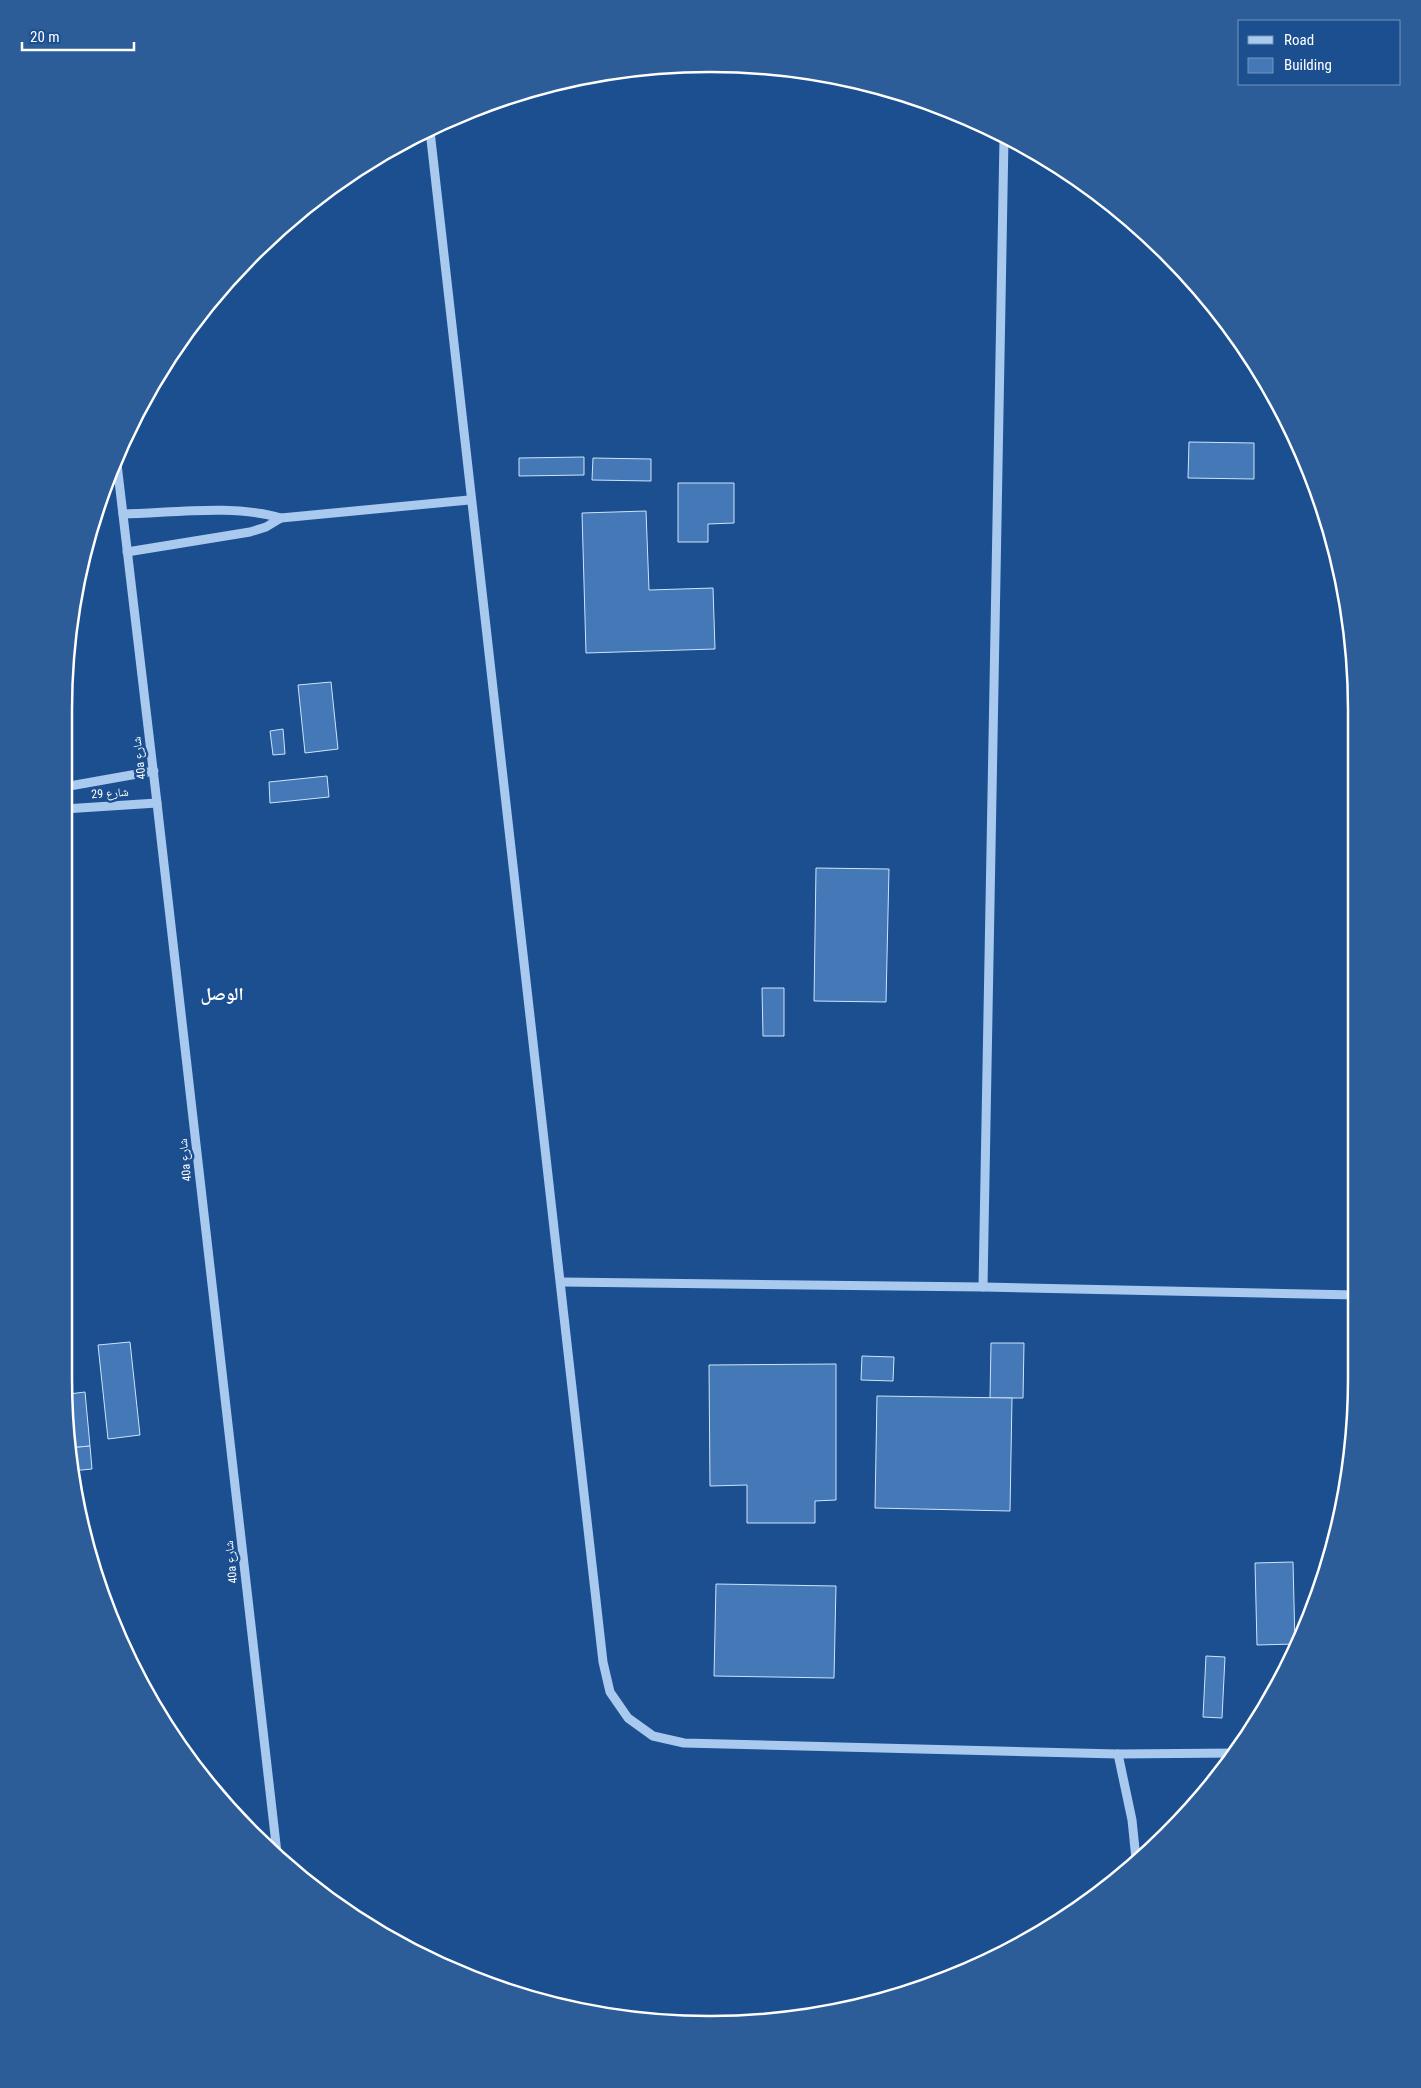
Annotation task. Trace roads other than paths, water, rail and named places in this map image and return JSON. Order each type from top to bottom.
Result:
[{"type":"street","points":[[431,137],[469,500],[562,1282],[603,1662],[610,1692],[628,1718],[653,1736],[684,1743],[1118,1754],[1226,1753]]},
{"type":"street","points":[[983,1287],[1004,144]]},
{"type":"street","name":"40a شارع","points":[[118,473],[154,771],[276,1844]]},
{"type":"street","points":[[123,514],[235,511],[264,513],[281,518],[469,500]]},
{"type":"street","points":[[127,552],[250,532],[266,527],[281,518]]},
{"type":"street","name":"شارع 29","points":[[72,786],[154,771]]},
{"type":"street","name":"شارع 29","points":[[72,808],[157,803]]},
{"type":"street","points":[[562,1282],[983,1287],[1348,1295]]},
{"type":"street","points":[[1118,1754],[1132,1820],[1135,1853]]},
{"type":"district","name":"الوصل","points":[[222,994]]}]
